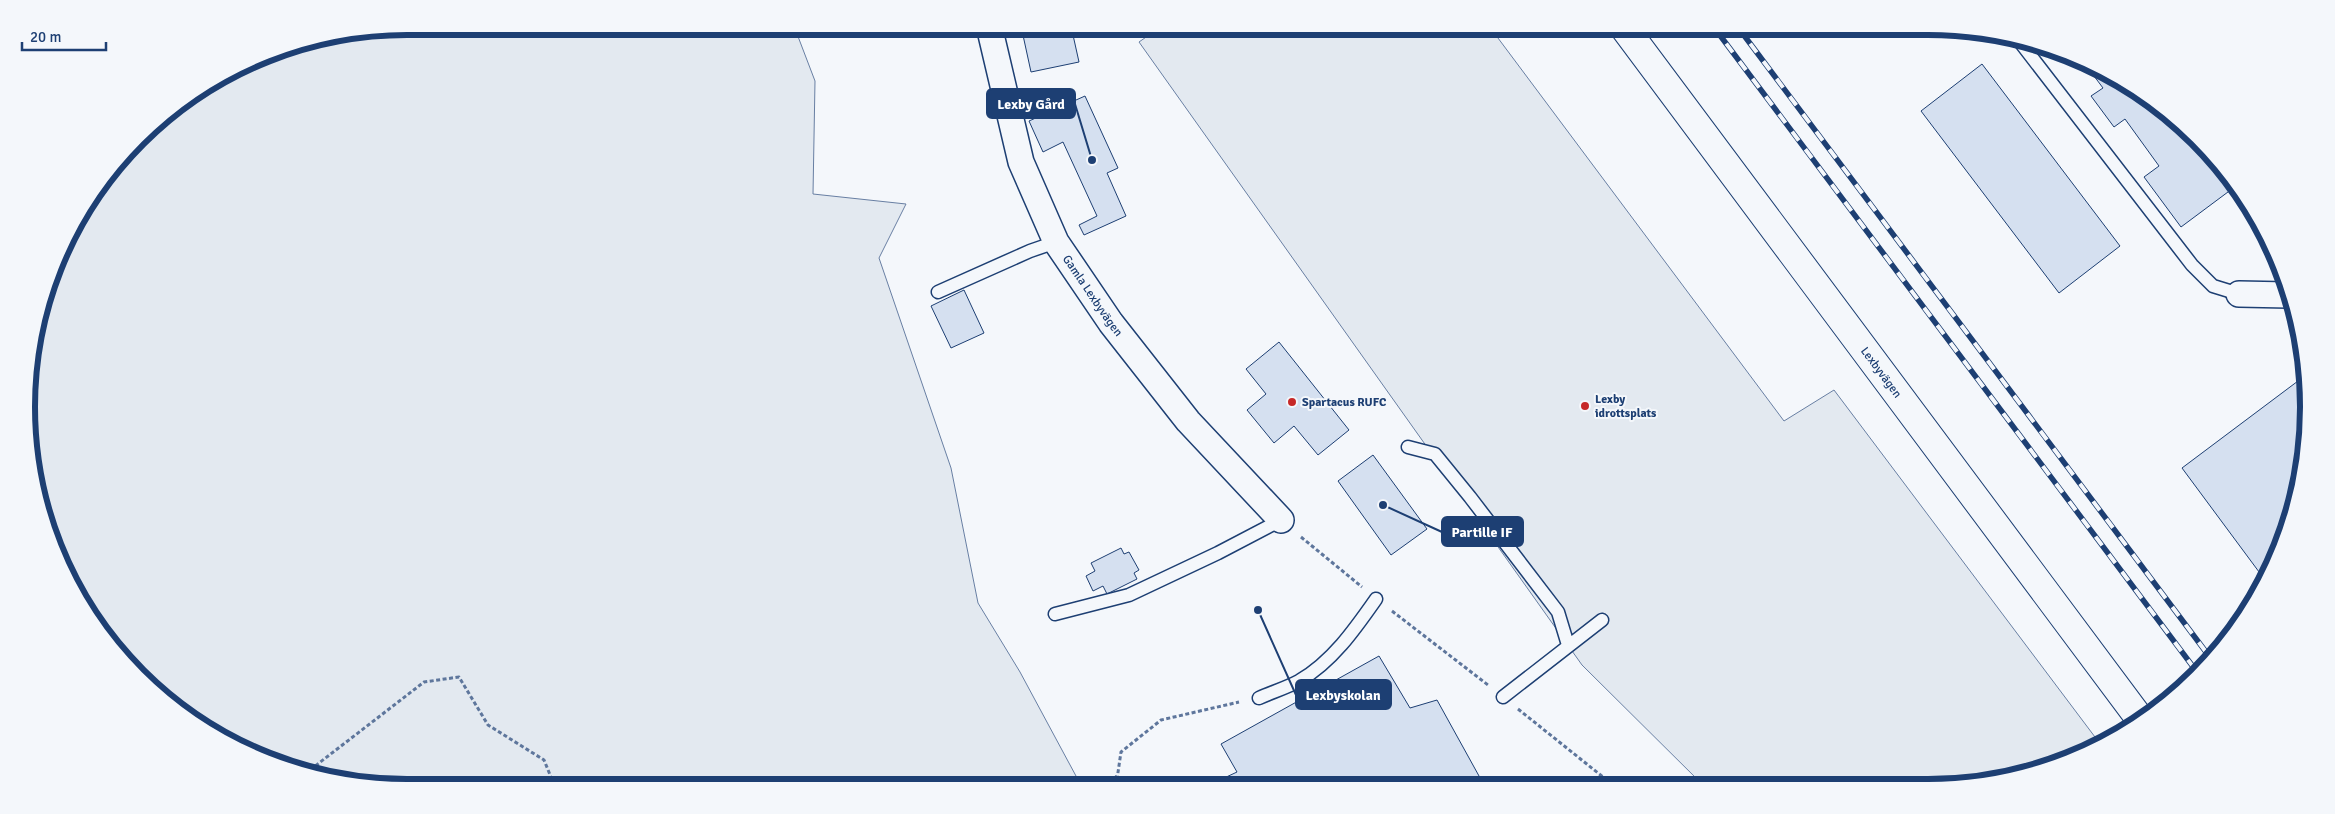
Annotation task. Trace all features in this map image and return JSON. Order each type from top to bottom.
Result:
[{"type":"street","name":"Gamla Lexbyvägen","points":[[992,35],[1021,162],[1056,242],[1111,323],[1188,421],[1281,520]]},
{"type":"street","name":"Lexbyvägen","points":[[1631,35],[2137,715]]},
{"type":"street","points":[[2239,294],[2282,295]]},
{"type":"lane","points":[[2025,48],[2192,265],[2213,286],[2239,294]]},
{"type":"lane","points":[[938,292],[1030,251],[1056,242]]},
{"type":"lane","points":[[1408,447],[1435,454],[1470,497],[1558,612],[1568,645]]},
{"type":"lane","points":[[1055,614],[1129,595],[1218,553],[1281,520]]},
{"type":"lane","points":[[1259,698],[1300,680],[1335,652],[1376,599]]},
{"type":"lane","points":[[1503,697],[1602,620]]},
{"type":"path","points":[[1281,520],[1376,599],[1606,779]]},
{"type":"path","points":[[314,767],[424,682],[459,677],[488,725],[544,760],[551,779]]},
{"type":"path","points":[[1117,779],[1121,752],[1161,720],[1259,698]]},
{"type":"path","points":[[1113,779],[1117,776]]},
{"type":"shaded area","points":[[407,35],[797,35],[815,81],[813,194],[906,204],[879,258],[951,468],[978,603],[1020,672],[1076,779],[383,778],[334,772],[311,766],[287,759],[242,741],[200,716],[181,702],[162,687],[127,652],[98,614],[85,593],[73,572],[55,527],[42,480],[38,456],[35,407],[36,383],[42,334],[48,311],[55,287],[73,242],[98,200],[112,181],[127,162],[162,127],[200,98],[242,73],[287,55],[311,48],[358,38]]},
{"type":"shaded area","name":"Lexby idrottsplats","points":[[1149,35],[1496,35],[1784,421],[1834,390],[2096,739],[2048,759],[2001,772],[1977,776],[1928,779],[1697,779],[1582,665],[1139,42]]},
{"type":"building","points":[[1023,35],[1073,35],[1079,62],[1031,72]]},
{"type":"building","points":[[1982,64],[2120,246],[2059,293],[1921,111]]},
{"type":"building","points":[[2091,72],[2135,98],[2173,127],[2208,162],[2230,190],[2181,227],[2144,177],[2159,166],[2125,119],[2114,127],[2091,96],[2103,88]]},
{"type":"building","points":[[1085,96],[1118,168],[1107,173],[1126,216],[1084,235],[1079,225],[1097,216],[1063,142],[1043,152],[1029,121]]},
{"type":"building","points":[[964,290],[984,333],[951,348],[931,306]]},
{"type":"building","name":"Spartacus RUFC","points":[[1279,342],[1349,430],[1318,455],[1294,426],[1274,443],[1247,410],[1266,394],[1246,369]]},
{"type":"building","points":[[2299,380],[2299,431],[2293,480],[2280,527],[2261,574],[2182,468]]},
{"type":"building","points":[[1373,455],[1427,529],[1391,555],[1338,481]]},
{"type":"building","points":[[1121,548],[1124,554],[1129,552],[1139,570],[1134,573],[1137,579],[1107,594],[1103,586],[1093,591],[1086,576],[1095,571],[1091,563]]},
{"type":"building","points":[[1379,656],[1410,708],[1437,700],[1481,779],[1222,779],[1237,772],[1221,744]]},
{"type":"railway","points":[[1720,35],[2194,667]]},
{"type":"railway","points":[[1744,35],[2207,653]]},
{"type":"place","name":"Lexby Gård","points":[[1092,160]]},
{"type":"place","name":"Spartacus RUFC","points":[[1292,402]]},
{"type":"place","name":"Lexby idrottsplats","points":[[1585,406]]},
{"type":"place","name":"Partille IF","points":[[1383,505]]},
{"type":"place","name":"Lexbyskolan","points":[[1258,610]]}]
